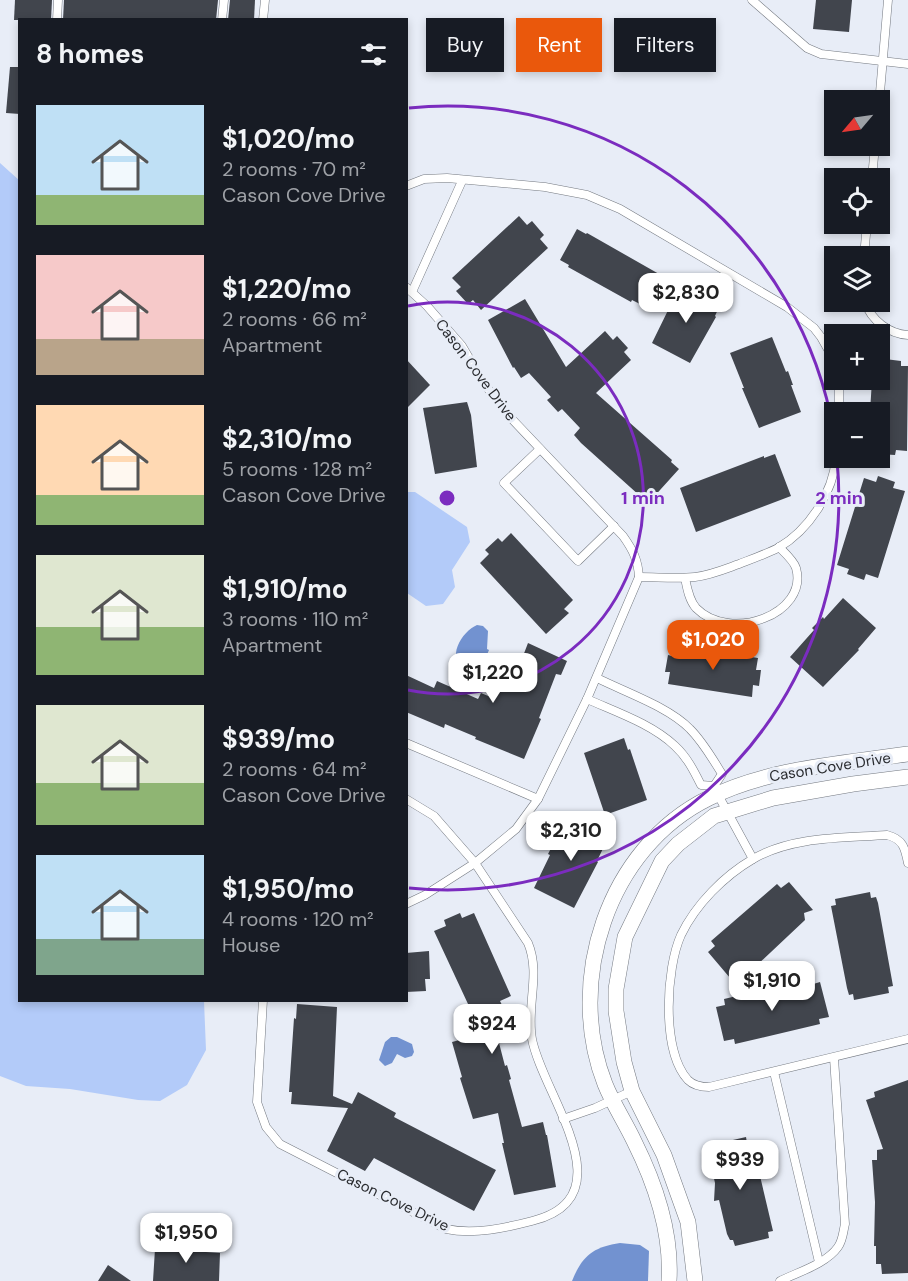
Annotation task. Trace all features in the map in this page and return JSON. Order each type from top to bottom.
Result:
[{"type":"street","name":"Cason Cove Drive","points":[[669,1281],[666,1239],[653,1185],[605,1084],[595,1052],[590,1018],[592,967],[604,919],[623,881],[648,846],[682,814],[716,790],[782,774],[908,754]]},
{"type":"street","name":"Cason Cove Drive","points":[[695,1281],[688,1222],[675,1180],[632,1091],[622,1052],[616,1011],[616,989],[625,937],[662,861],[696,828],[714,816],[773,798],[908,777]]},
{"type":"lane","points":[[57,18],[58,0]]},
{"type":"lane","points":[[222,18],[224,0]]},
{"type":"lane","points":[[263,18],[265,0]]},
{"type":"lane","points":[[752,0],[807,48],[821,54],[908,64]]},
{"type":"lane","points":[[880,90],[888,0]]},
{"type":"lane","points":[[408,185],[432,178],[545,187],[586,195],[620,209],[741,279],[801,317],[824,342]]},
{"type":"lane","name":"Cason Cove Drive","points":[[462,181],[409,289],[462,346],[498,401],[540,449],[614,526],[634,552],[639,577]]},
{"type":"lane","points":[[871,312],[889,331],[908,335]]},
{"type":"lane","points":[[540,449],[504,483],[578,561],[614,526]]},
{"type":"lane","points":[[408,903],[425,895],[475,863],[516,829],[538,800],[597,678],[639,577],[685,578],[718,572],[779,547],[794,536],[825,500],[834,468]]},
{"type":"lane","points":[[685,578],[696,607],[717,621],[729,624],[759,622],[783,606],[796,588],[796,566],[779,547]]},
{"type":"lane","points":[[597,678],[671,714],[690,729],[703,743],[722,774],[716,790]]},
{"type":"lane","points":[[587,699],[652,730],[681,752],[701,785],[716,790],[753,859]]},
{"type":"lane","points":[[408,744],[538,800]]},
{"type":"lane","name":"Cason Cove Drive","points":[[263,1002],[257,1102],[261,1116],[272,1136],[280,1144],[446,1229],[469,1232],[522,1224],[548,1215],[573,1196],[578,1183],[579,1169],[576,1152],[540,1067],[532,1038],[531,950],[516,923],[475,863],[434,816],[408,800]]},
{"type":"lane","points":[[908,863],[906,850],[900,840],[887,835],[805,842],[780,848],[753,859],[714,891],[693,914],[681,935],[671,975],[668,1009],[671,1033],[681,1069],[689,1081],[698,1087],[709,1087],[908,1039]]},
{"type":"lane","points":[[780,1281],[819,1262],[837,1248],[842,1238],[844,1224],[834,1058]]},
{"type":"lane","points":[[774,1072],[819,1262]]},
{"type":"lane","points":[[563,1119],[613,1101],[632,1091]]},
{"type":"shaded area","points":[[0,163],[18,179],[18,1002],[204,1002],[206,1050],[187,1085],[160,1101],[138,1100],[70,1089],[26,1086],[0,1076]]},
{"type":"shaded area","points":[[408,492],[415,492],[467,527],[470,542],[452,570],[455,587],[443,604],[426,606],[408,594]]},
{"type":"shaded area","points":[[477,625],[483,626],[488,631],[487,649],[489,650],[486,657],[484,656],[467,669],[460,665],[456,653],[461,639]]},
{"type":"shaded area","points":[[391,1037],[397,1037],[412,1044],[414,1052],[412,1056],[405,1058],[397,1054],[392,1063],[385,1066],[379,1060],[385,1042]]},
{"type":"shaded area","points":[[620,1243],[640,1245],[649,1251],[648,1281],[572,1281],[584,1259],[590,1254],[603,1247]]},
{"type":"building","points":[[15,0],[52,0],[51,18],[14,20]]},
{"type":"building","points":[[64,0],[218,0],[216,18],[63,18]]},
{"type":"building","points":[[230,0],[255,0],[254,18],[228,18]]},
{"type":"building","points":[[816,0],[852,0],[849,32],[813,29]]},
{"type":"building","points":[[10,67],[18,67],[18,114],[6,113]]},
{"type":"building","points":[[519,216],[527,225],[532,221],[544,235],[540,239],[548,248],[481,310],[473,300],[468,304],[456,291],[461,287],[452,278]]},
{"type":"building","points":[[577,229],[659,274],[642,305],[632,300],[631,302],[568,267],[569,265],[560,260]]},
{"type":"building","points":[[682,285],[720,305],[716,317],[690,363],[652,343]]},
{"type":"building","points":[[525,299],[566,367],[605,331],[613,340],[617,336],[628,348],[624,352],[631,360],[596,393],[672,460],[671,462],[679,469],[651,500],[640,496],[581,443],[574,435],[580,428],[562,409],[558,412],[547,400],[551,397],[529,373],[521,378],[513,368],[488,320]]},
{"type":"building","points":[[772,337],[786,372],[788,371],[801,412],[759,428],[730,353]]},
{"type":"building","points":[[890,360],[901,361],[901,366],[908,366],[907,451],[896,450],[895,455],[890,455],[890,402],[871,402],[871,390],[890,390]]},
{"type":"building","points":[[408,361],[430,385],[408,407]]},
{"type":"building","points":[[467,402],[471,415],[477,467],[435,474],[423,408]]},
{"type":"building","points":[[775,454],[791,496],[696,532],[680,488],[764,456],[764,458]]},
{"type":"building","points":[[878,476],[895,482],[893,488],[905,491],[878,578],[866,574],[864,580],[847,574],[849,569],[837,565],[864,478],[876,482]]},
{"type":"building","points":[[511,533],[573,600],[564,609],[569,613],[546,634],[480,563],[489,554],[485,550],[498,538],[502,542]]},
{"type":"building","points":[[843,598],[876,628],[859,650],[823,687],[790,657],[814,630],[812,628],[823,617],[824,619]]},
{"type":"building","points":[[528,643],[567,661],[561,675],[556,674],[539,718],[541,719],[524,759],[445,724],[444,728],[408,713],[408,676],[434,688],[437,681],[478,699],[481,693],[493,698],[503,672],[515,677]]},
{"type":"building","points":[[674,645],[758,658],[756,670],[761,670],[759,686],[753,685],[752,697],[668,684],[670,672],[665,672],[668,655],[672,656]]},
{"type":"building","points":[[624,738],[647,800],[605,815],[584,753]]},
{"type":"building","points":[[568,816],[609,836],[574,908],[534,888],[550,855],[548,854]]},
{"type":"building","points":[[789,882],[813,910],[804,913],[805,920],[736,985],[708,952],[715,946],[711,941],[777,884],[781,888]]},
{"type":"building","points":[[870,892],[871,898],[876,897],[878,903],[893,986],[888,987],[889,993],[854,1000],[853,994],[849,995],[847,988],[831,906],[836,905],[835,899]]},
{"type":"building","points":[[460,913],[462,918],[474,913],[511,996],[500,1001],[503,1007],[491,1012],[505,1066],[507,1065],[511,1079],[509,1080],[522,1127],[543,1122],[556,1187],[514,1195],[502,1143],[504,1143],[498,1113],[473,1119],[452,1042],[482,1034],[434,931],[446,926],[444,920]]},
{"type":"building","points":[[429,951],[430,979],[425,979],[426,991],[408,992],[408,953]]},
{"type":"building","points":[[809,979],[810,985],[820,982],[829,1017],[819,1019],[820,1024],[735,1044],[734,1039],[724,1041],[716,1007],[725,1005],[724,999]]},
{"type":"building","points":[[297,1004],[337,1007],[333,1096],[352,1104],[358,1092],[396,1113],[394,1117],[496,1170],[474,1211],[374,1158],[365,1171],[327,1151],[348,1108],[291,1104],[292,1092],[289,1092]]},
{"type":"building","points":[[908,1080],[908,1273],[882,1274],[881,1264],[876,1264],[876,1246],[874,1246],[875,1202],[872,1160],[877,1160],[877,1150],[883,1149],[866,1100],[875,1097],[874,1092]]},
{"type":"building","points":[[746,1137],[747,1143],[752,1142],[773,1231],[768,1232],[769,1238],[735,1246],[727,1234],[719,1200],[714,1201],[715,1183],[708,1152],[713,1151],[711,1145]]},
{"type":"building","points":[[167,1245],[206,1247],[206,1252],[220,1253],[219,1281],[153,1281],[155,1249],[167,1250]]},
{"type":"building","points":[[108,1265],[131,1281],[98,1281]]}]
